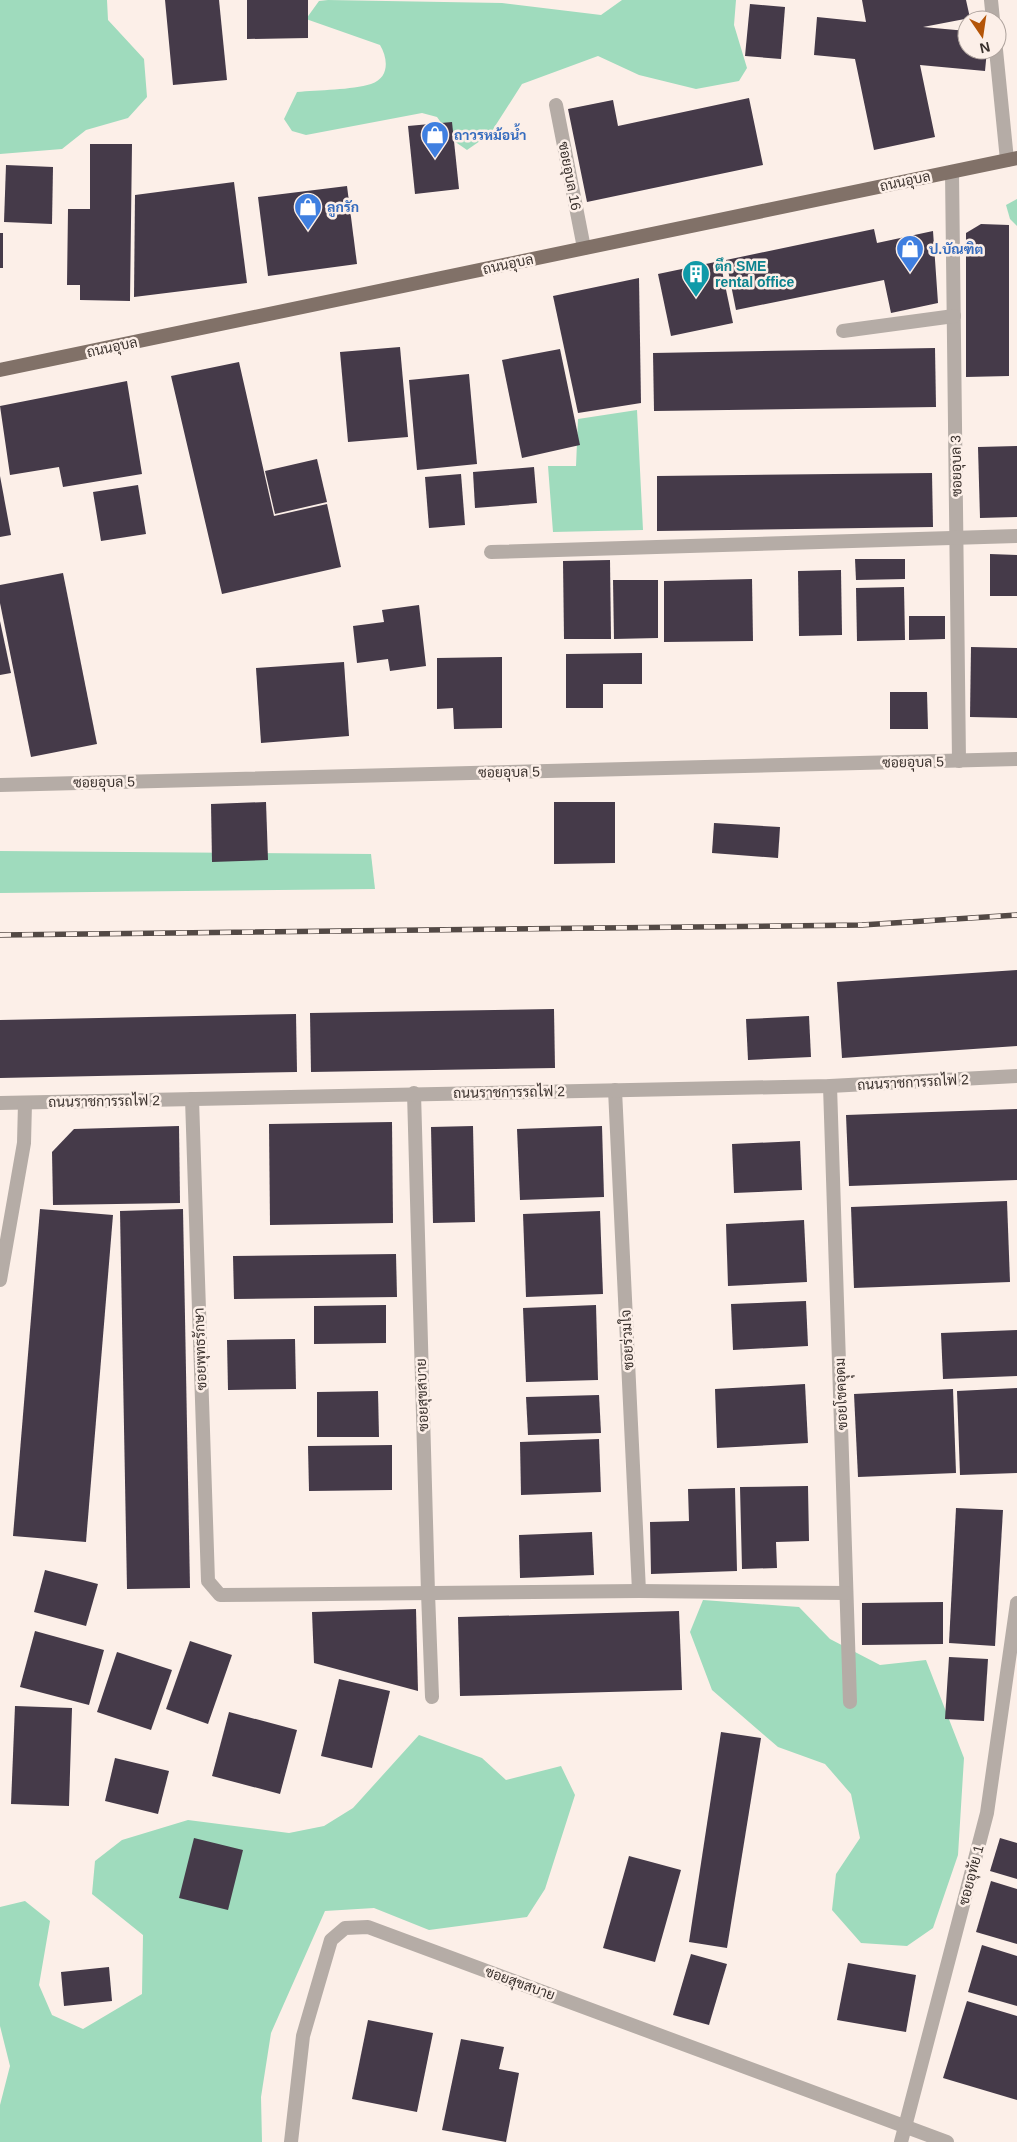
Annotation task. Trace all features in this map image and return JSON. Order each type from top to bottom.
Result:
[{"type":"main road","name":"ถนนอุบล","points":[[0,370],[1012,159]]},
{"type":"street","points":[[997,60],[1012,159]]},
{"type":"street","name":"ซอยอุบล 16","points":[[556,104],[584,248]]},
{"type":"street","name":"ซอยอุบล 3","points":[[952,172],[959,761]]},
{"type":"street","points":[[843,331],[954,316]]},
{"type":"street","points":[[491,552],[1017,536]]},
{"type":"street","name":"ซอยอุบล 5","points":[[0,785],[1017,758]]},
{"type":"street","name":"ถนนราชการรถไฟ 2","points":[[0,1103],[414,1093],[830,1086],[1017,1076]]},
{"type":"street","name":"ซอยโชคอุุดม","points":[[830,1086],[850,1702]]},
{"type":"street","name":"ซอยร่วมใจ","points":[[615,1090],[639,1591]]},
{"type":"street","name":"ซอยสุขสบาย","points":[[414,1093],[432,1698]]},
{"type":"street","name":"ซอยพุทธรักษา","points":[[192,1099],[208,1581],[220,1595],[428,1593]]},
{"type":"street","points":[[0,1280],[24,1143],[25,1103]]},
{"type":"street","points":[[428,1593],[639,1591],[846,1593]]},
{"type":"street","name":"ซอยอุทัย 1","points":[[901,2142],[987,1813],[1017,1603]]},
{"type":"street","name":"ซอยสุขสบาย","points":[[291,2142],[303,2036],[331,1940],[345,1928],[368,1927],[947,2142]]},
{"type":"green space","points":[[0,0],[107,0],[108,20],[144,59],[147,97],[128,118],[86,130],[62,149],[0,154]]},
{"type":"green space","points":[[622,0],[736,0],[734,25],[747,68],[739,81],[696,89],[639,75],[598,56],[522,84],[490,134],[467,150],[454,141],[437,117],[422,113],[306,135],[292,131],[284,119],[297,92],[345,89],[371,84],[382,77],[386,67],[385,56],[380,45],[306,19],[319,1],[502,3],[601,15]]},
{"type":"green space","points":[[1017,199],[1017,226],[1010,219],[1006,205]]},
{"type":"green space","points":[[637,410],[643,530],[553,532],[548,466],[576,466],[578,419]]},
{"type":"green space","points":[[0,851],[371,854],[375,889],[0,893]]},
{"type":"green space","points":[[703,1600],[799,1607],[830,1639],[880,1665],[926,1660],[964,1758],[958,1855],[933,1928],[907,1946],[861,1943],[832,1910],[836,1874],[860,1838],[851,1794],[825,1764],[778,1747],[712,1690],[690,1632]]},
{"type":"green space","points":[[419,1735],[482,1758],[506,1780],[561,1766],[575,1795],[545,1889],[527,1917],[429,1930],[374,1908],[325,1911],[271,2033],[261,2097],[262,2142],[0,2142],[0,2105],[10,2066],[0,2026],[0,1907],[25,1901],[50,1921],[39,1985],[52,2015],[83,2029],[142,1994],[143,1935],[92,1894],[95,1861],[122,1840],[188,1820],[289,1833],[324,1826],[353,1808]]},
{"type":"building","points":[[165,0],[219,0],[227,80],[173,85]]},
{"type":"building","points":[[247,0],[308,0],[308,38],[247,39]]},
{"type":"building","points":[[862,0],[966,0],[968,10],[957,10],[957,20],[923,27],[957,30],[957,60],[986,60],[985,71],[920,65],[935,137],[874,150],[855,59],[814,55],[817,17],[866,22]]},
{"type":"building","points":[[750,4],[785,7],[781,59],[745,56]]},
{"type":"building","points":[[749,98],[763,165],[587,202],[568,109],[613,100],[618,126]]},
{"type":"building","points":[[452,122],[459,189],[415,194],[408,126]]},
{"type":"building","points":[[90,144],[132,144],[130,301],[80,300],[80,285],[67,285],[68,209],[90,209]]},
{"type":"building","points":[[6,165],[53,167],[52,224],[4,222]]},
{"type":"building","points":[[234,182],[247,283],[134,297],[135,195]]},
{"type":"building","points":[[347,186],[357,264],[268,276],[258,197]]},
{"type":"building","points":[[981,224],[1009,225],[1009,376],[966,377],[966,233]]},
{"type":"building","points":[[874,229],[877,243],[933,231],[938,303],[891,313],[884,280],[736,310],[726,260]]},
{"type":"building","points":[[0,233],[3,233],[3,268],[0,268]]},
{"type":"building","name":"ตึก SME rental office","points":[[720,261],[733,323],[671,336],[658,274]]},
{"type":"building","points":[[639,278],[641,403],[578,413],[553,296]]},
{"type":"building","points":[[400,347],[408,437],[348,442],[340,352]]},
{"type":"building","points":[[935,348],[936,407],[654,411],[653,353]]},
{"type":"building","points":[[560,349],[580,445],[522,458],[502,360]]},
{"type":"building","points":[[239,362],[274,516],[327,504],[341,567],[222,594],[171,376]]},
{"type":"building","points":[[469,374],[477,464],[417,470],[409,380]]},
{"type":"building","points":[[127,381],[142,474],[63,487],[59,467],[10,475],[0,406]]},
{"type":"building","points":[[1017,446],[1017,517],[980,518],[978,447]]},
{"type":"building","points":[[317,459],[327,502],[275,514],[265,471]]},
{"type":"building","points":[[534,467],[537,503],[475,508],[473,472]]},
{"type":"building","points":[[932,473],[933,527],[657,531],[657,476]]},
{"type":"building","points":[[461,474],[465,525],[429,528],[425,477]]},
{"type":"building","points":[[0,476],[11,535],[0,537]]},
{"type":"building","points":[[138,485],[146,534],[101,541],[93,492]]},
{"type":"building","points":[[990,554],[1017,555],[1017,596],[990,596]]},
{"type":"building","points":[[855,559],[905,559],[905,579],[856,580]]},
{"type":"building","points":[[610,560],[611,639],[564,639],[563,561]]},
{"type":"building","points":[[841,570],[842,635],[799,636],[798,571]]},
{"type":"building","points":[[63,573],[97,744],[31,757],[0,603],[0,585]]},
{"type":"building","points":[[752,579],[753,641],[664,642],[664,581]]},
{"type":"building","points":[[613,580],[658,580],[658,638],[614,639]]},
{"type":"building","points":[[904,587],[905,640],[857,641],[856,588]]},
{"type":"building","points":[[419,605],[426,666],[390,671],[388,659],[357,663],[353,626],[384,622],[382,610]]},
{"type":"building","points":[[909,616],[945,616],[945,639],[909,640]]},
{"type":"building","points":[[0,621],[11,673],[0,675]]},
{"type":"building","points":[[971,647],[1017,648],[1017,718],[970,717]]},
{"type":"building","points":[[642,653],[642,684],[603,684],[603,708],[566,708],[566,654]]},
{"type":"building","points":[[502,657],[502,728],[454,729],[453,708],[437,709],[437,658]]},
{"type":"building","points":[[344,662],[349,736],[261,743],[256,668]]},
{"type":"building","points":[[890,692],[927,692],[928,729],[890,729]]},
{"type":"building","points":[[266,802],[268,860],[212,862],[211,804]]},
{"type":"building","points":[[554,802],[615,802],[615,863],[554,864]]},
{"type":"building","points":[[714,823],[780,827],[778,858],[712,853]]},
{"type":"building","points":[[1017,970],[1017,1046],[842,1058],[837,982]]},
{"type":"building","points":[[554,1009],[555,1068],[311,1072],[310,1013]]},
{"type":"building","points":[[296,1014],[297,1072],[0,1078],[0,1020]]},
{"type":"building","points":[[809,1016],[811,1057],[748,1060],[746,1019]]},
{"type":"building","points":[[1017,1109],[1017,1180],[849,1186],[846,1115]]},
{"type":"building","points":[[392,1122],[393,1223],[270,1225],[269,1124]]},
{"type":"building","points":[[179,1126],[180,1203],[53,1205],[52,1152],[74,1129]]},
{"type":"building","points":[[473,1126],[475,1222],[433,1223],[431,1127]]},
{"type":"building","points":[[602,1126],[604,1197],[520,1200],[517,1129]]},
{"type":"building","points":[[800,1141],[802,1190],[734,1193],[732,1144]]},
{"type":"building","points":[[1007,1201],[1010,1282],[854,1288],[851,1207]]},
{"type":"building","points":[[40,1209],[113,1215],[86,1542],[13,1536]]},
{"type":"building","points":[[183,1209],[190,1588],[127,1589],[120,1211]]},
{"type":"building","points":[[600,1211],[603,1294],[526,1297],[523,1214]]},
{"type":"building","points":[[804,1220],[807,1282],[728,1286],[726,1224]]},
{"type":"building","points":[[396,1254],[397,1297],[234,1299],[233,1256]]},
{"type":"building","points":[[806,1301],[808,1346],[733,1350],[731,1304]]},
{"type":"building","points":[[386,1305],[386,1343],[314,1344],[314,1306]]},
{"type":"building","points":[[596,1305],[598,1380],[526,1382],[523,1308]]},
{"type":"building","points":[[1017,1330],[1017,1376],[943,1379],[941,1333]]},
{"type":"building","points":[[295,1339],[296,1389],[228,1390],[227,1340]]},
{"type":"building","points":[[805,1384],[808,1443],[717,1448],[715,1389]]},
{"type":"building","points":[[1017,1388],[1017,1473],[960,1475],[957,1391]]},
{"type":"building","points":[[953,1389],[956,1473],[858,1477],[854,1394]]},
{"type":"building","points":[[378,1391],[379,1437],[317,1437],[317,1392]]},
{"type":"building","points":[[599,1395],[601,1433],[528,1435],[526,1397]]},
{"type":"building","points":[[599,1439],[601,1492],[521,1495],[520,1442]]},
{"type":"building","points":[[392,1445],[392,1490],[309,1491],[308,1446]]},
{"type":"building","points":[[808,1486],[809,1541],[776,1542],[777,1568],[742,1569],[740,1487]]},
{"type":"building","points":[[735,1488],[737,1571],[651,1574],[650,1522],[689,1521],[688,1489]]},
{"type":"building","points":[[956,1508],[1003,1510],[995,1646],[949,1643]]},
{"type":"building","points":[[592,1532],[594,1575],[520,1578],[519,1535]]},
{"type":"building","points":[[45,1570],[98,1584],[86,1626],[34,1612]]},
{"type":"building","points":[[943,1602],[943,1644],[862,1645],[862,1603]]},
{"type":"building","points":[[416,1609],[418,1691],[314,1663],[312,1612]]},
{"type":"building","points":[[679,1611],[682,1690],[460,1696],[458,1617]]},
{"type":"building","points":[[35,1631],[104,1650],[89,1705],[20,1687]]},
{"type":"building","points":[[190,1641],[232,1655],[208,1724],[166,1709]]},
{"type":"building","points":[[117,1652],[172,1670],[151,1730],[97,1712]]},
{"type":"building","points":[[949,1657],[988,1659],[984,1721],[945,1719]]},
{"type":"building","points":[[339,1679],[390,1691],[372,1768],[321,1756]]},
{"type":"building","points":[[15,1706],[72,1708],[69,1806],[11,1804]]},
{"type":"building","points":[[229,1712],[297,1730],[280,1794],[212,1776]]},
{"type":"building","points":[[721,1732],[761,1738],[727,1948],[689,1942]]},
{"type":"building","points":[[115,1758],[169,1771],[158,1814],[105,1801]]},
{"type":"building","points":[[194,1838],[243,1850],[228,1910],[179,1898]]},
{"type":"building","points":[[1000,1838],[1017,1843],[1017,1879],[990,1871]]},
{"type":"building","points":[[629,1856],[681,1870],[655,1962],[603,1948]]},
{"type":"building","points":[[991,1881],[1017,1889],[1017,1944],[976,1932]]},
{"type":"building","points":[[982,1945],[1017,1956],[1017,2006],[968,1992]]},
{"type":"building","points":[[691,1954],[727,1964],[709,2025],[673,2015]]},
{"type":"building","points":[[848,1963],[916,1975],[906,2032],[837,2020]]},
{"type":"building","points":[[109,1967],[112,2001],[64,2006],[61,1972]]},
{"type":"building","points":[[967,2001],[1017,2016],[1017,2100],[943,2078]]},
{"type":"building","points":[[368,2020],[433,2033],[417,2112],[352,2099]]},
{"type":"building","points":[[461,2039],[504,2047],[499,2069],[519,2073],[506,2142],[442,2130]]},
{"type":"railway","points":[[0,935],[862,925],[1017,915]]},
{"type":"place","name":"ถาวรหม้อน้ำ","points":[[435,159]]},
{"type":"place","name":"ลูกรัก","points":[[308,231]]},
{"type":"place","name":"ป.บัณฑิต","points":[[910,273]]},
{"type":"place","name":"ตึก SME rental office","points":[[696,298]]}]
